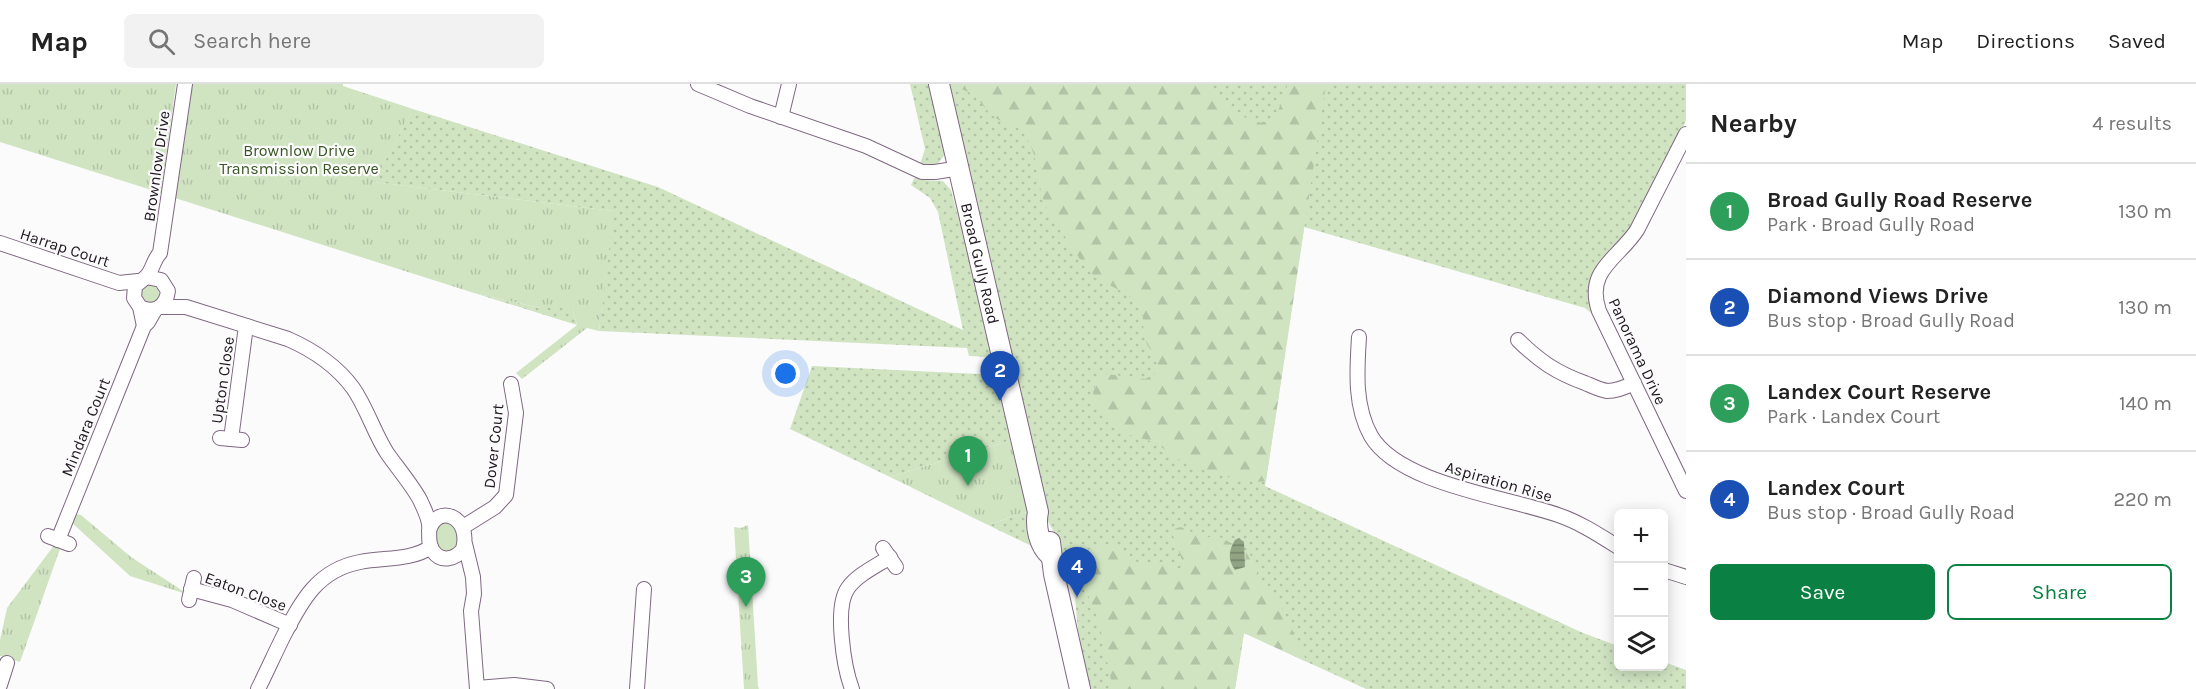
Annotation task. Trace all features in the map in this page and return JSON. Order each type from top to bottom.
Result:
[{"type":"street","name":"Brownlow Drive","points":[[142,279],[151,271],[160,254],[184,84]]},
{"type":"street","points":[[698,84],[781,117],[866,146],[922,172],[960,168]]},
{"type":"street","points":[[781,117],[789,84]]},
{"type":"street","name":"Broad Gully Road","points":[[939,84],[1038,512],[1050,532],[1050,555],[1080,689]]},
{"type":"street","name":"Panorama Drive","points":[[1686,134],[1629,243],[1600,271],[1595,292],[1599,311],[1686,491]]},
{"type":"street","name":"Harrap Court","points":[[0,243],[119,282],[142,279]]},
{"type":"street","name":"Brownlow Drive","points":[[160,254],[164,259],[166,287]]},
{"type":"street","points":[[144,326],[133,292],[142,279],[156,277],[186,307]]},
{"type":"street","name":"Harrap Court","points":[[119,282],[137,303]]},
{"type":"street","points":[[158,309],[166,300],[166,287]]},
{"type":"street","points":[[137,303],[145,310],[186,307],[304,345],[331,364],[354,389],[385,450],[421,501],[427,518],[431,548],[437,556],[448,559],[459,566],[463,574],[471,611]]},
{"type":"street","name":"Mindara Court","points":[[58,540],[144,326],[158,309]]},
{"type":"street","name":"Upton Close","points":[[231,439],[246,326]]},
{"type":"street","name":"Aspiration Rise","points":[[1359,337],[1357,375],[1359,401],[1365,422],[1381,449],[1433,480],[1561,516],[1614,544]]},
{"type":"street","points":[[1518,340],[1539,360],[1557,371],[1600,389],[1615,390],[1634,383]]},
{"type":"street","name":"Dover Court","points":[[463,526],[495,507],[506,495],[516,413],[511,384]]},
{"type":"street","points":[[421,501],[445,516],[457,519],[463,526],[473,577],[474,594],[471,611],[477,688],[514,685],[548,689]]},
{"type":"street","points":[[429,531],[435,521],[445,516]]},
{"type":"street","points":[[448,559],[460,553],[465,544]]},
{"type":"street","points":[[258,689],[306,595],[329,573],[361,562],[416,555],[431,548]]},
{"type":"street","points":[[852,689],[844,665],[841,612],[843,597],[851,584],[890,557]]},
{"type":"street","points":[[1668,571],[1686,577]]},
{"type":"street","name":"Eaton Close","points":[[191,589],[232,600],[290,625]]},
{"type":"street","points":[[637,689],[644,589]]},
{"type":"street","points":[[0,685],[8,664]]},
{"type":"green space","points":[[0,84],[176,84],[161,193],[0,142]]},
{"type":"green space","name":"Brownlow Drive Transmission Reserve","points":[[191,84],[343,84],[343,86],[413,109],[374,182],[614,211],[599,331],[587,328],[522,379],[516,373],[577,325],[572,308],[540,308],[474,293],[175,198]]},
{"type":"green space","points":[[910,84],[932,84],[946,153],[937,165],[920,164],[925,149]]},
{"type":"green space","points":[[946,84],[1686,84],[1684,125],[1633,226],[1594,271],[1590,286],[1598,319],[1585,308],[1304,227],[1265,486],[1583,633],[1614,645],[1614,671],[1668,671],[1668,663],[1686,670],[1686,689],[1366,689],[1244,633],[1235,689],[1090,689],[1078,630],[1075,598],[1068,570],[1055,551],[1054,532],[1046,518],[970,174]]},
{"type":"green space","points":[[946,84],[1202,84],[1247,119],[1262,123],[1273,119],[1288,84],[1326,84],[1266,481],[1236,479],[1190,465],[1155,443],[1120,431],[1099,412],[1093,397],[1094,389],[1098,381],[1106,374],[1145,379],[1157,373],[1156,360],[1145,339],[1140,308],[1131,297],[1089,271],[1055,222],[1044,202],[1032,148],[1023,133],[1018,128],[992,115],[972,94],[947,88]]},
{"type":"green space","points":[[413,109],[658,187],[963,330],[938,212],[930,198],[911,185],[915,177],[923,180],[943,181],[951,190],[995,354],[989,357],[969,356],[967,348],[599,331],[613,211],[373,182]]},
{"type":"green space","points":[[150,285],[156,288],[159,294],[156,300],[150,303],[144,300],[141,294],[144,288]]},
{"type":"green space","points":[[474,293],[540,308],[572,308],[577,325]]},
{"type":"green space","points":[[812,366],[1000,375],[1015,439],[890,477],[790,429]]},
{"type":"green space","points":[[1015,439],[1032,510],[988,525],[890,477]]},
{"type":"green space","points":[[1032,510],[1042,551],[988,525]]},
{"type":"green space","points":[[73,514],[81,515],[131,557],[186,594],[130,576],[70,521]]},
{"type":"green space","points":[[444,522],[448,522],[459,530],[457,547],[446,553],[436,543],[436,534]]},
{"type":"green space","points":[[748,525],[759,689],[744,689],[734,527],[741,528]]},
{"type":"green space","points":[[1180,527],[1202,538],[1218,536],[1233,544],[1230,559],[1233,568],[1239,570],[1245,567],[1246,551],[1254,559],[1260,586],[1278,602],[1307,662],[1244,633],[1235,689],[1113,689],[1098,619],[1078,571],[1080,557],[1089,549],[1109,546],[1124,550],[1138,563],[1144,565],[1163,562],[1179,570],[1184,565],[1172,533]]},
{"type":"green space","points":[[55,544],[61,546],[20,662],[0,656],[0,640],[7,608]]},
{"type":"shaded area","points":[[1239,538],[1244,542],[1245,567],[1235,570],[1231,562],[1231,547]]},
{"type":"place","name":"Diamond Views Drive","points":[[1000,401]]},
{"type":"place","name":"Broad Gully Road Reserve","points":[[968,486]]},
{"type":"place","name":"Landex Court","points":[[1077,597]]},
{"type":"place","name":"Landex Court Reserve","points":[[746,607]]}]
